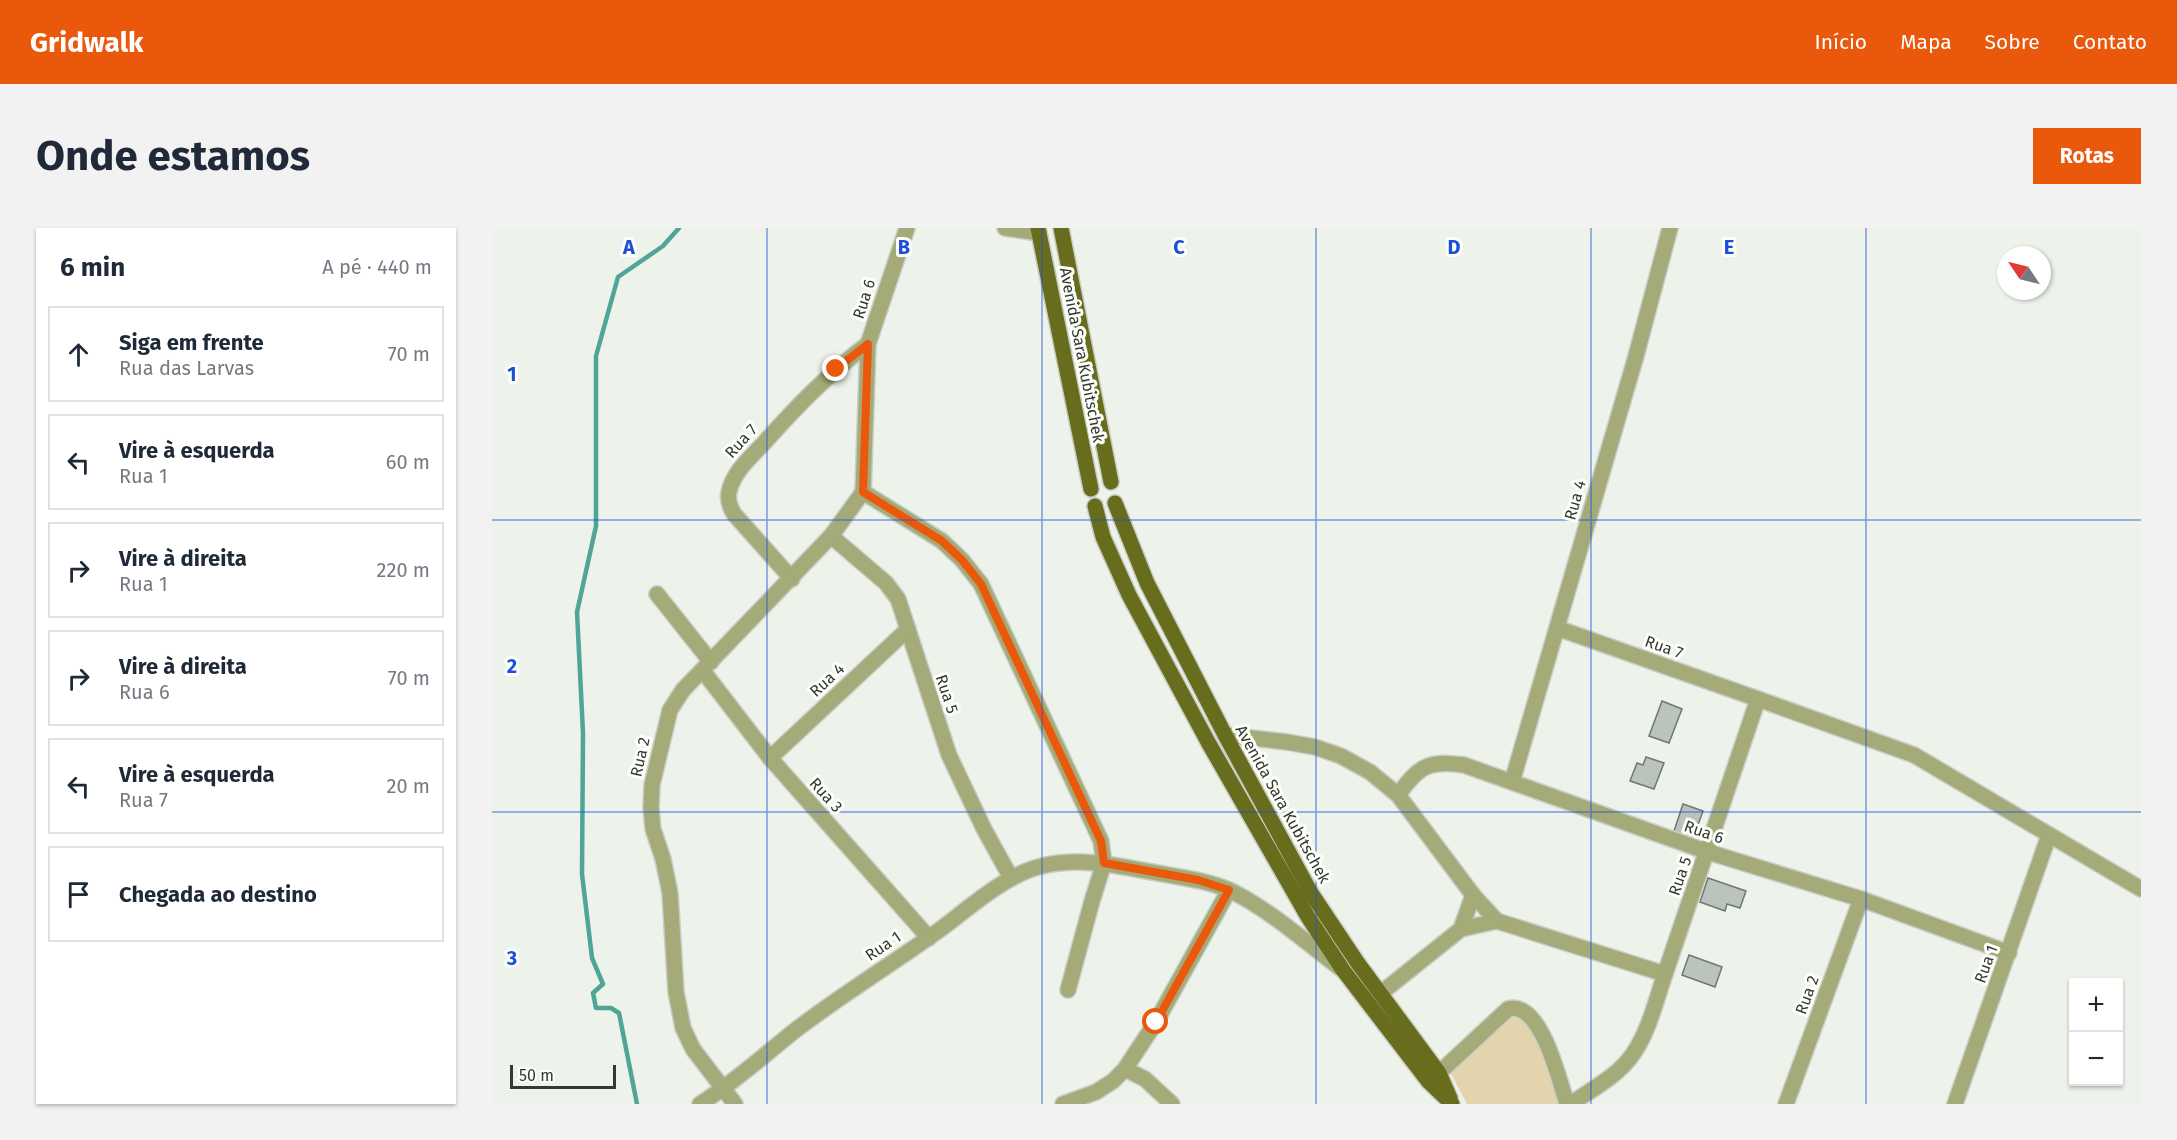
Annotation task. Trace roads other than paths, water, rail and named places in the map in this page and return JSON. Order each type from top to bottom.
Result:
[{"type":"main road","name":"Avenida Sara Kubitschek","points":[[1061,228],[1112,482],[1118,492],[1115,503],[1147,583],[1225,735],[1311,893],[1439,1073],[1452,1104]]},
{"type":"main road","name":"Avenida Sara Kubitschek","points":[[1038,230],[1090,489],[1090,500],[1095,506],[1103,537],[1135,606],[1214,752],[1308,917],[1368,1004],[1428,1081],[1452,1104]]},
{"type":"main road","points":[[1090,489],[1097,482],[1107,480],[1112,482]]},
{"type":"main road","points":[[1095,506],[1108,508],[1115,503]]},
{"type":"street","name":"Rua 6","points":[[863,492],[868,344],[907,228]]},
{"type":"street","points":[[1005,228],[1038,230]]},
{"type":"street","name":"Rua 4","points":[[1512,782],[1636,356],[1670,228]]},
{"type":"street","name":"Rua 7","points":[[792,579],[734,514],[729,504],[728,494],[737,473],[798,405],[836,369],[868,344]]},
{"type":"street","points":[[863,492],[942,541],[962,560],[981,584],[1101,841],[1104,863],[1068,990]]},
{"type":"street","name":"Rua 2","points":[[735,1104],[693,1049],[683,1028],[676,992],[670,893],[663,859],[653,828],[652,785],[670,710],[683,690],[792,579],[831,536],[863,492]]},
{"type":"street","name":"Rua 5","points":[[831,536],[886,583],[898,599],[949,755],[984,829],[1011,878]]},
{"type":"street","name":"Rua 3","points":[[657,594],[770,758],[929,938]]},
{"type":"street","name":"Rua 7","points":[[1557,628],[1758,699]]},
{"type":"street","name":"Rua 4","points":[[770,758],[908,629]]},
{"type":"street","points":[[1758,699],[1914,755],[2141,889]]},
{"type":"street","name":"Rua 5","points":[[1569,1104],[1615,1073],[1634,1053],[1646,1028],[1708,852],[1758,699]]},
{"type":"street","points":[[1225,735],[1316,747],[1341,756],[1370,772],[1398,795],[1473,895],[1497,921]]},
{"type":"street","name":"Rua 6","points":[[1398,795],[1410,779],[1425,766],[1443,762],[1464,765],[1708,852],[1861,899],[2009,953]]},
{"type":"street","name":"Rua 1","points":[[1955,1104],[2049,835]]},
{"type":"street","name":"Rua 1","points":[[700,1104],[724,1089],[797,1029],[1011,878],[1041,866],[1068,862],[1104,863],[1198,880],[1229,890],[1278,921],[1343,970]]},
{"type":"street","points":[[1063,1104],[1096,1092],[1113,1081],[1125,1069],[1156,1022],[1229,890]]},
{"type":"street","points":[[1461,928],[1473,895]]},
{"type":"street","name":"Rua 2","points":[[1786,1104],[1861,899]]},
{"type":"street","points":[[1380,993],[1461,928],[1497,921],[1665,974]]},
{"type":"street","points":[[1439,1073],[1508,1009],[1514,1007],[1521,1009],[1541,1029],[1569,1104]]},
{"type":"street","points":[[1125,1069],[1145,1079],[1172,1104]]},
{"type":"waterway","points":[[637,1104],[619,1013],[611,1008],[596,1008],[593,993],[603,984],[592,958],[582,874],[583,733],[577,612],[596,526],[596,356],[618,277],[663,246],[679,228]]}]
